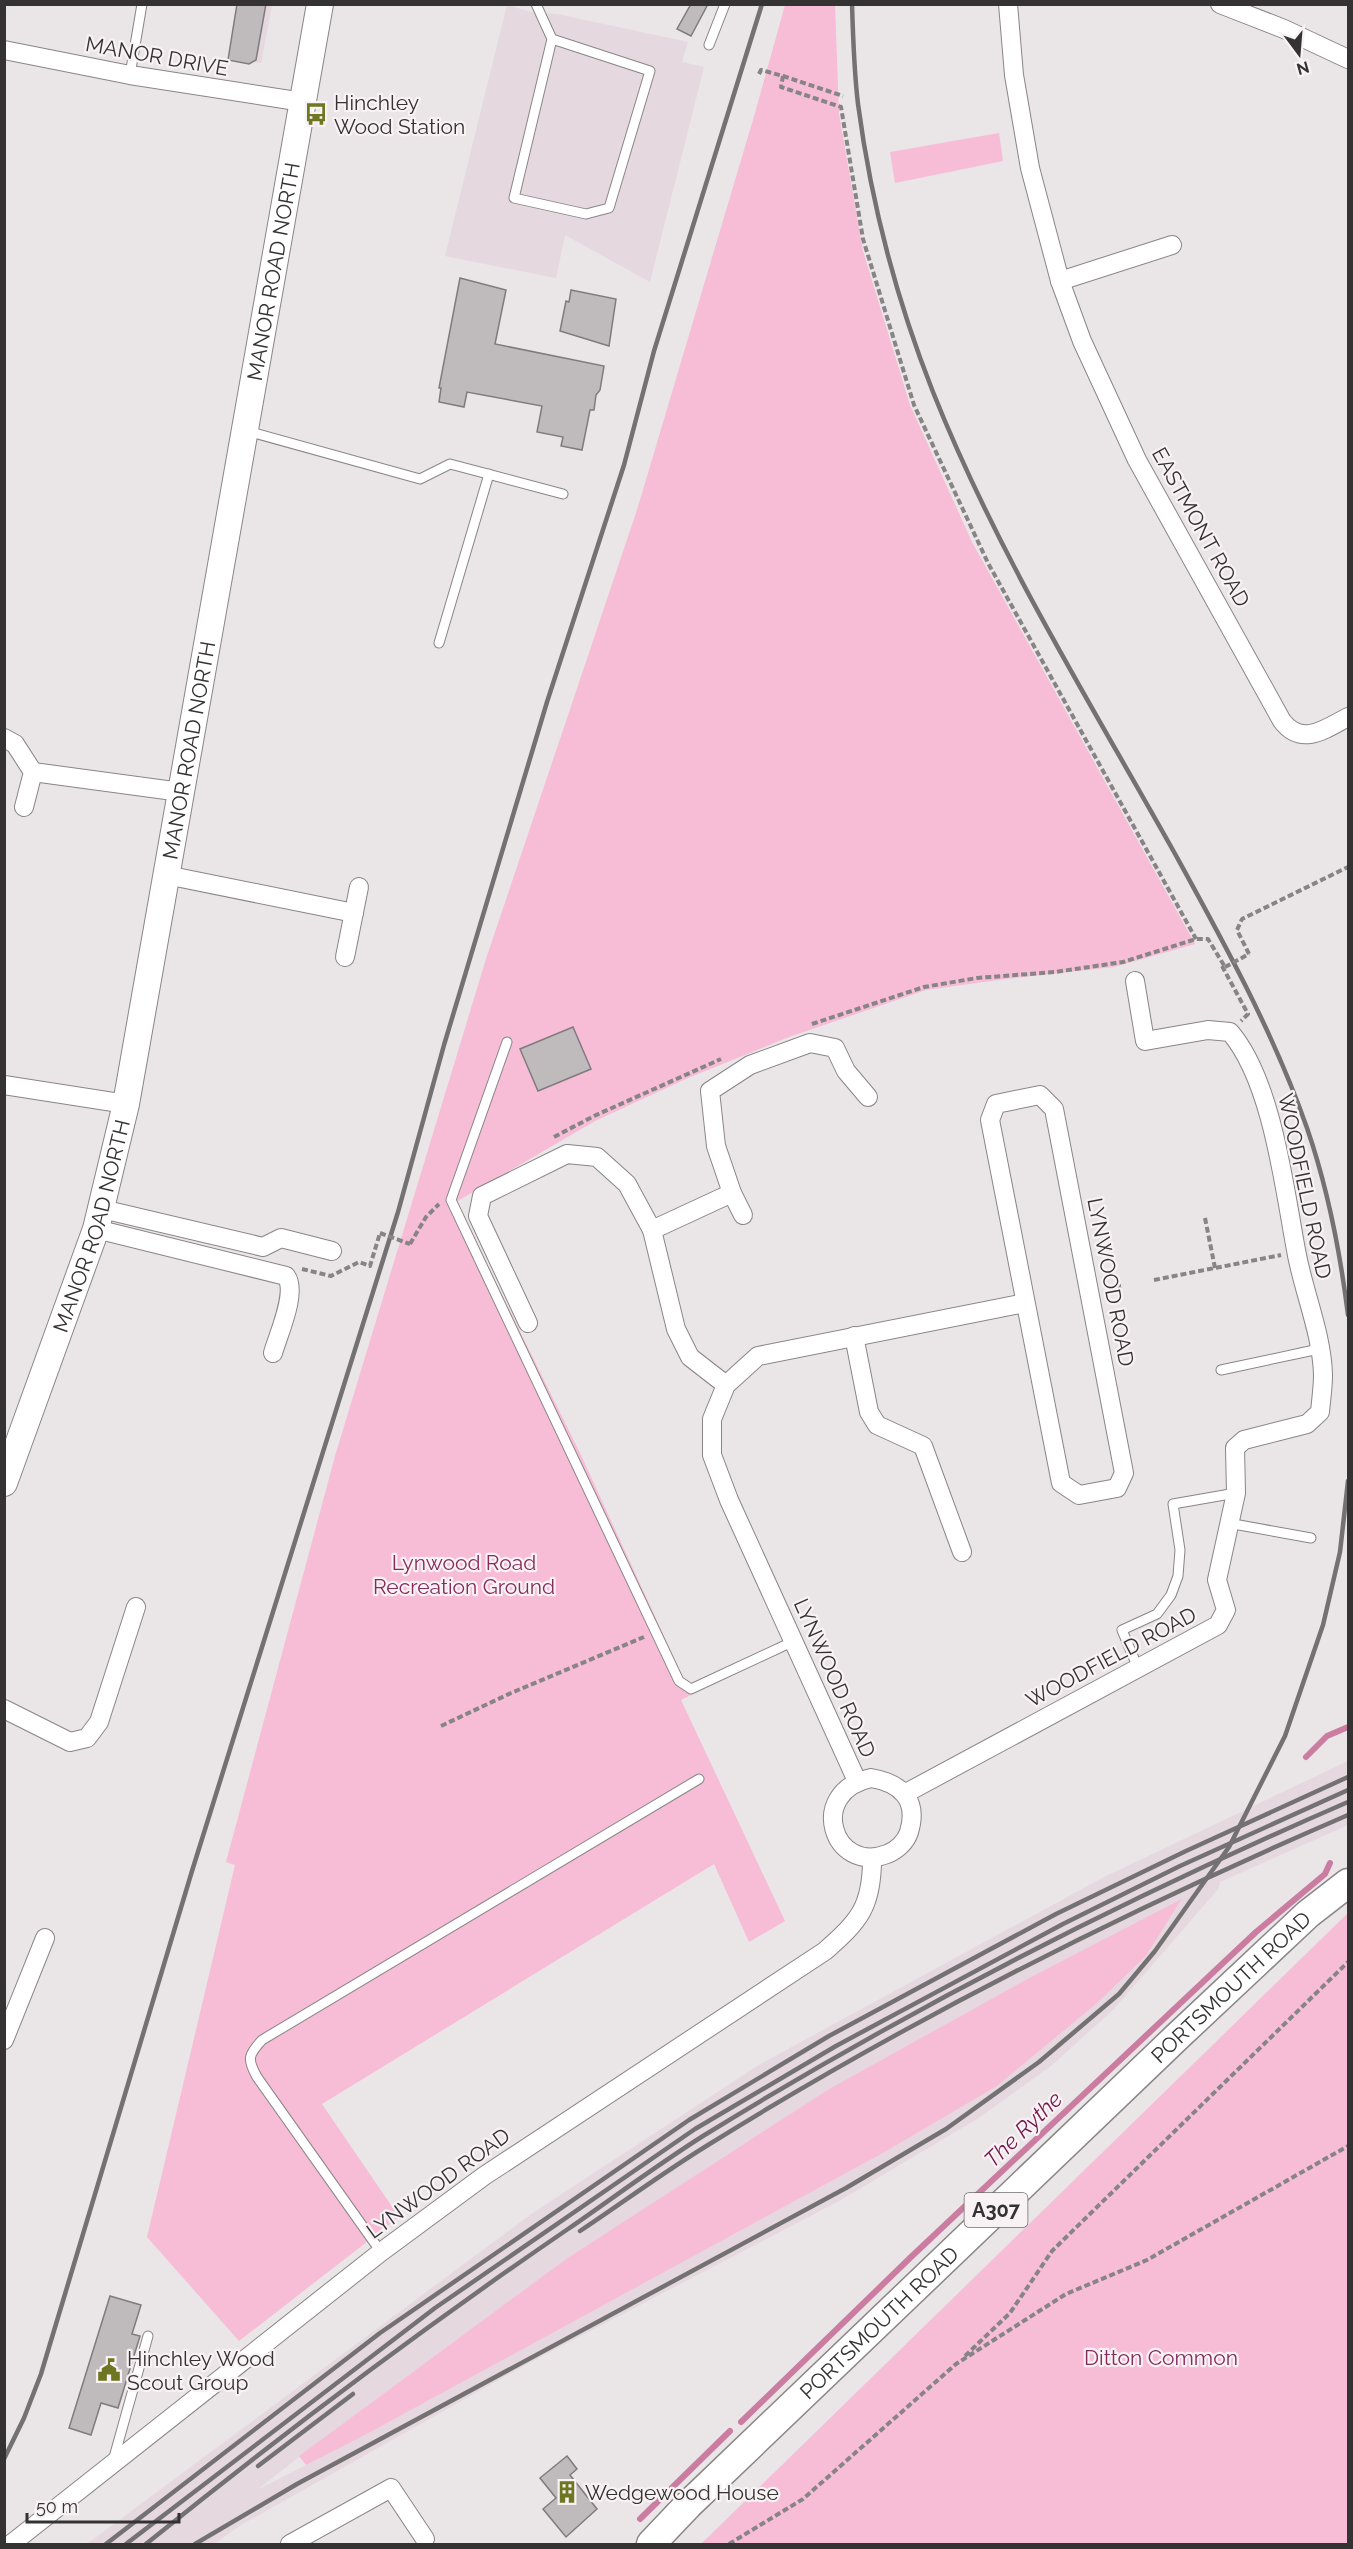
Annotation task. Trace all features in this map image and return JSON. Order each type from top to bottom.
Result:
[{"type":"main road","name":"PORTSMOUTH ROAD","points":[[651,2544],[688,2505],[1171,2043],[1308,1914],[1348,1883]]},
{"type":"street","name":"MANOR ROAD NORTH","points":[[4,1483],[99,1219],[126,1104],[320,4]]},
{"type":"street","name":"EASTMONT ROAD","points":[[1008,4],[1014,75],[1030,168],[1060,282],[1082,341],[1137,460],[1288,729],[1306,735],[1319,732],[1348,717]]},
{"type":"street","points":[[1220,4],[1284,29],[1348,58]]},
{"type":"street","name":"MANOR DRIVE","points":[[4,50],[130,75],[303,102]]},
{"type":"street","points":[[1060,282],[1172,245]]},
{"type":"street","points":[[4,738],[15,744],[33,772],[24,807]]},
{"type":"street","points":[[33,772],[181,792]]},
{"type":"street","points":[[166,875],[354,914]]},
{"type":"street","points":[[345,957],[359,888]]},
{"type":"street","points":[[1135,981],[1145,1041],[1208,1030],[1230,1032]]},
{"type":"street","name":"WOODFIELD ROAD","points":[[906,1793],[1218,1625],[1226,1610],[1217,1580],[1236,1493],[1235,1448],[1244,1440],[1307,1424],[1320,1412],[1323,1375],[1296,1252],[1286,1190],[1261,1088],[1241,1044],[1230,1032]]},
{"type":"street","points":[[743,1215],[732,1193],[716,1146],[710,1091],[750,1065],[810,1043],[835,1048],[846,1071],[868,1097]]},
{"type":"street","points":[[4,1085],[126,1104]]},
{"type":"street","name":"LYNWOOD ROAD","points":[[1040,1095],[1054,1108],[1124,1473],[1117,1488],[1079,1495],[1060,1483],[1025,1303],[990,1120],[996,1104],[1040,1095]]},
{"type":"street","points":[[528,1323],[478,1216],[482,1196],[567,1154],[597,1157],[627,1184],[652,1230],[675,1329],[690,1357],[726,1385]]},
{"type":"street","points":[[652,1230],[732,1193]]},
{"type":"street","points":[[99,1219],[263,1247],[281,1238],[332,1251]]},
{"type":"street","points":[[99,1219],[286,1276],[291,1288],[290,1299],[273,1353]]},
{"type":"street","name":"LYNWOOD ROAD","points":[[857,1781],[729,1500],[712,1455],[712,1419],[726,1385],[758,1356],[1025,1303]]},
{"type":"street","points":[[854,1336],[869,1412],[877,1425],[923,1446],[962,1552]]},
{"type":"street","points":[[4,1709],[70,1742],[87,1738],[99,1722],[136,1607]]},
{"type":"street","points":[[871,1778],[884,1780],[906,1793],[912,1817],[909,1833],[901,1845],[890,1854],[872,1859],[857,1855],[845,1848],[838,1840],[833,1827],[832,1813],[835,1803],[842,1792],[857,1781],[871,1778]]},
{"type":"street","name":"LYNWOOD ROAD","points":[[11,2544],[381,2252],[484,2176],[825,1951],[848,1931],[861,1914],[872,1883],[872,1859]]},
{"type":"street","points":[[4,2040],[11,2003],[45,1938]]},
{"type":"street","points":[[290,2544],[310,2540],[391,2487],[425,2539]]},
{"type":"street","points":[[4,2530],[11,2544]]},
{"type":"lane","points":[[130,75],[142,4]]},
{"type":"lane","points":[[536,4],[552,39],[514,198],[586,214],[609,208],[650,71],[552,39]]},
{"type":"lane","points":[[709,45],[725,4]]},
{"type":"lane","points":[[245,430],[420,479],[450,464],[563,494]]},
{"type":"lane","points":[[439,643],[489,474]]},
{"type":"lane","points":[[507,1042],[451,1200],[679,1681],[692,1689],[792,1642]]},
{"type":"lane","points":[[1221,1370],[1319,1349]]},
{"type":"lane","points":[[1138,1668],[1122,1630],[1157,1614],[1171,1595],[1178,1576],[1180,1550],[1173,1504],[1236,1493]]},
{"type":"lane","points":[[1228,1523],[1311,1538]]},
{"type":"lane","points":[[381,2252],[257,2077],[250,2065],[250,2053],[262,2040],[699,1779]]},
{"type":"lane","points":[[112,2464],[148,2336]]},
{"type":"path","points":[[759,74],[761,70],[843,96]]},
{"type":"path","points":[[783,76],[781,87],[841,107],[863,239],[914,405],[957,502],[988,563],[1196,939]]},
{"type":"path","points":[[1217,954],[1225,967],[1249,954],[1237,930],[1242,919],[1348,867]]},
{"type":"path","points":[[1208,939],[1248,1014],[1230,1032]]},
{"type":"path","points":[[370,1266],[380,1233],[410,1244],[426,1217]]},
{"type":"path","points":[[1205,1218],[1215,1268]]},
{"type":"path","points":[[1155,1280],[1296,1252]]},
{"type":"path","points":[[441,1726],[511,1693],[656,1632]]},
{"type":"path","points":[[729,2544],[803,2499],[957,2364],[1010,2313],[1052,2251],[1348,1962]]},
{"type":"path","points":[[957,2364],[1066,2294],[1147,2260],[1348,2146]]},
{"type":"shaded area","points":[[237,5],[272,5],[261,63],[228,60]]},
{"type":"shaded area","points":[[507,5],[531,12],[557,14],[688,42],[682,62],[704,67],[650,282],[565,235],[556,278],[445,256]]},
{"type":"shaded area","points":[[1348,1761],[1348,1825],[1220,1882],[1219,1888],[1114,2009],[1051,2066],[977,2119],[839,2201],[527,2364],[241,2525],[214,2544],[87,2544],[530,2215],[757,2066],[1104,1877]],"holes":[[[1182,1900],[1146,1956],[1096,2004],[997,2086],[883,2153],[365,2435],[257,2490],[323,2438],[566,2259],[829,2089],[1031,1977]]]},
{"type":"green space","name":"Lynwood Road Recreation Ground","points":[[785,5],[835,5],[839,114],[863,251],[910,405],[972,542],[1195,944],[1114,967],[926,990],[789,1037],[688,1078],[595,1121],[456,1202],[580,1453],[691,1695],[681,1700],[785,1921],[749,1942],[714,1864],[322,2104],[399,2217],[239,2341],[147,2237],[235,1865],[226,1862],[335,1456],[486,959],[637,510]]},
{"type":"green space","points":[[999,133],[1003,161],[895,183],[890,152]]},
{"type":"green space","points":[[1182,1899],[1146,1956],[1096,2004],[997,2086],[883,2153],[365,2435],[306,2465],[299,2456],[566,2259],[829,2089],[1031,1977]]},
{"type":"green space","name":"Ditton Common","points":[[1348,1913],[1348,2544],[701,2544]]},
{"type":"building","points":[[237,4],[266,4],[256,60],[249,64],[228,60]]},
{"type":"building","points":[[691,4],[708,4],[691,36],[677,29]]},
{"type":"building","points":[[460,278],[506,290],[495,344],[604,366],[594,410],[590,410],[582,450],[561,446],[563,437],[537,432],[542,406],[467,392],[464,407],[439,402],[441,388],[439,388]]},
{"type":"building","points":[[571,290],[616,299],[609,346],[560,331],[566,301],[569,302]]},
{"type":"building","points":[[573,1027],[591,1069],[538,1091],[520,1049]]},
{"type":"building","name":"Hinchley Wood Scout Group","points":[[110,2296],[141,2305],[132,2334],[140,2336],[118,2408],[101,2403],[91,2435],[69,2428]]},
{"type":"building","name":"Wedgewood House","points":[[567,2456],[577,2469],[570,2475],[597,2509],[566,2537],[543,2509],[556,2498],[540,2478]]},
{"type":"waterway","name":"The Rythe","points":[[1306,1757],[1327,1736],[1348,1727]]},
{"type":"waterway","name":"The Rythe","points":[[741,2422],[911,2257],[1256,1932],[1325,1874],[1330,1863]]},
{"type":"waterway","name":"The Rythe","points":[[640,2519],[730,2431]]},
{"type":"railway","points":[[4,2459],[24,2418],[41,2374],[192,1871],[398,1212],[444,1045],[547,702],[624,465],[654,351],[762,4]]},
{"type":"railway","points":[[852,4],[857,92],[870,178],[887,251],[920,358],[958,452],[1015,569],[1211,919],[1279,1056],[1307,1128],[1321,1174],[1337,1244],[1348,1315]]},
{"type":"railway","points":[[195,2544],[297,2484],[846,2188],[946,2129],[1039,2062],[1119,1994],[1155,1951],[1229,1847],[1285,1736],[1323,1625],[1340,1552],[1348,1481]]},
{"type":"railway","points":[[106,2544],[380,2333],[689,2120],[829,2036],[1056,1914],[1186,1851],[1348,1777]]},
{"type":"railway","points":[[126,2544],[435,2308],[695,2129],[836,2046],[1063,1924],[1180,1866],[1348,1790]]},
{"type":"railway","points":[[146,2544],[249,2462],[407,2343],[703,2136],[859,2044],[1020,1957],[1183,1877],[1348,1802]]},
{"type":"railway","points":[[580,2231],[708,2145],[785,2098],[942,2010],[1184,1889],[1348,1815]]},
{"type":"railway","points":[[258,2466],[353,2394]]},
{"type":"place","name":"Hinchley Wood Station","points":[[316,114]]},
{"type":"place","name":"Hinchley Wood Scout Group","points":[[109,2370]]},
{"type":"place","name":"Wedgewood House","points":[[567,2492]]}]
